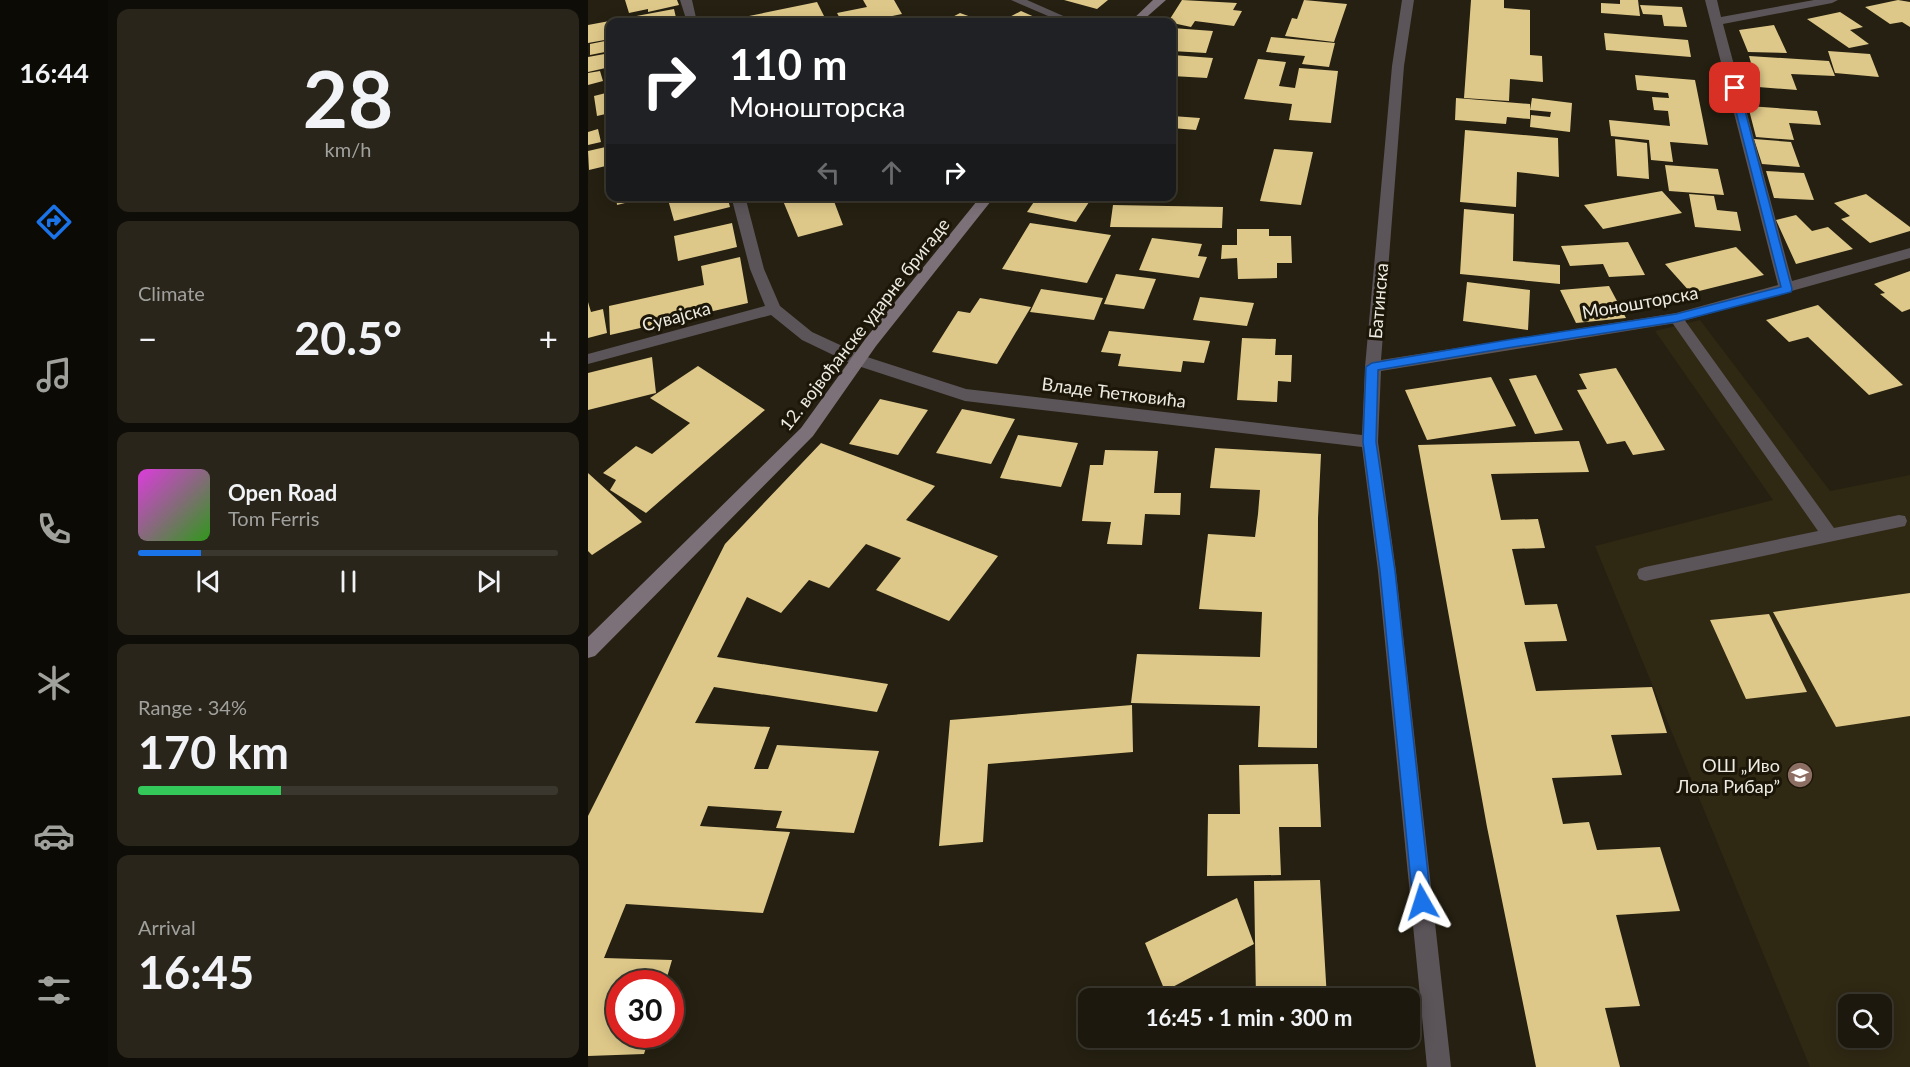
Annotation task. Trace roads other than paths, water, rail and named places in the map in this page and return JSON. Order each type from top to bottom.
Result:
[{"type":"main road","points":[[1140,18],[1160,0]]},
{"type":"main road","name":"12. војвођанске ударне бригаде","points":[[588,650],[807,432],[858,360],[985,201]]},
{"type":"street","points":[[686,0],[691,18]]},
{"type":"street","points":[[1017,0],[1061,18]]},
{"type":"street","name":"Батинска","points":[[1408,0],[1398,66],[1372,367],[1370,442],[1388,571],[1439,1067]]},
{"type":"street","points":[[1711,0],[1787,289]]},
{"type":"street","points":[[1718,21],[1832,0]]},
{"type":"street","points":[[739,201],[757,268],[774,309]]},
{"type":"street","name":"Моношторска","points":[[1372,367],[1676,318],[1910,253]]},
{"type":"street","name":"Сувајска","points":[[588,359],[774,309]]},
{"type":"street","name":"Владе Ћетковића","points":[[774,309],[807,336],[858,360],[965,395],[1370,442]]},
{"type":"lane","points":[[1676,318],[1830,535]]},
{"type":"lane","points":[[1645,574],[1899,520]]},
{"type":"place","name":"ОШ „Иво Лола Рибар”","points":[[1800,775]]}]
